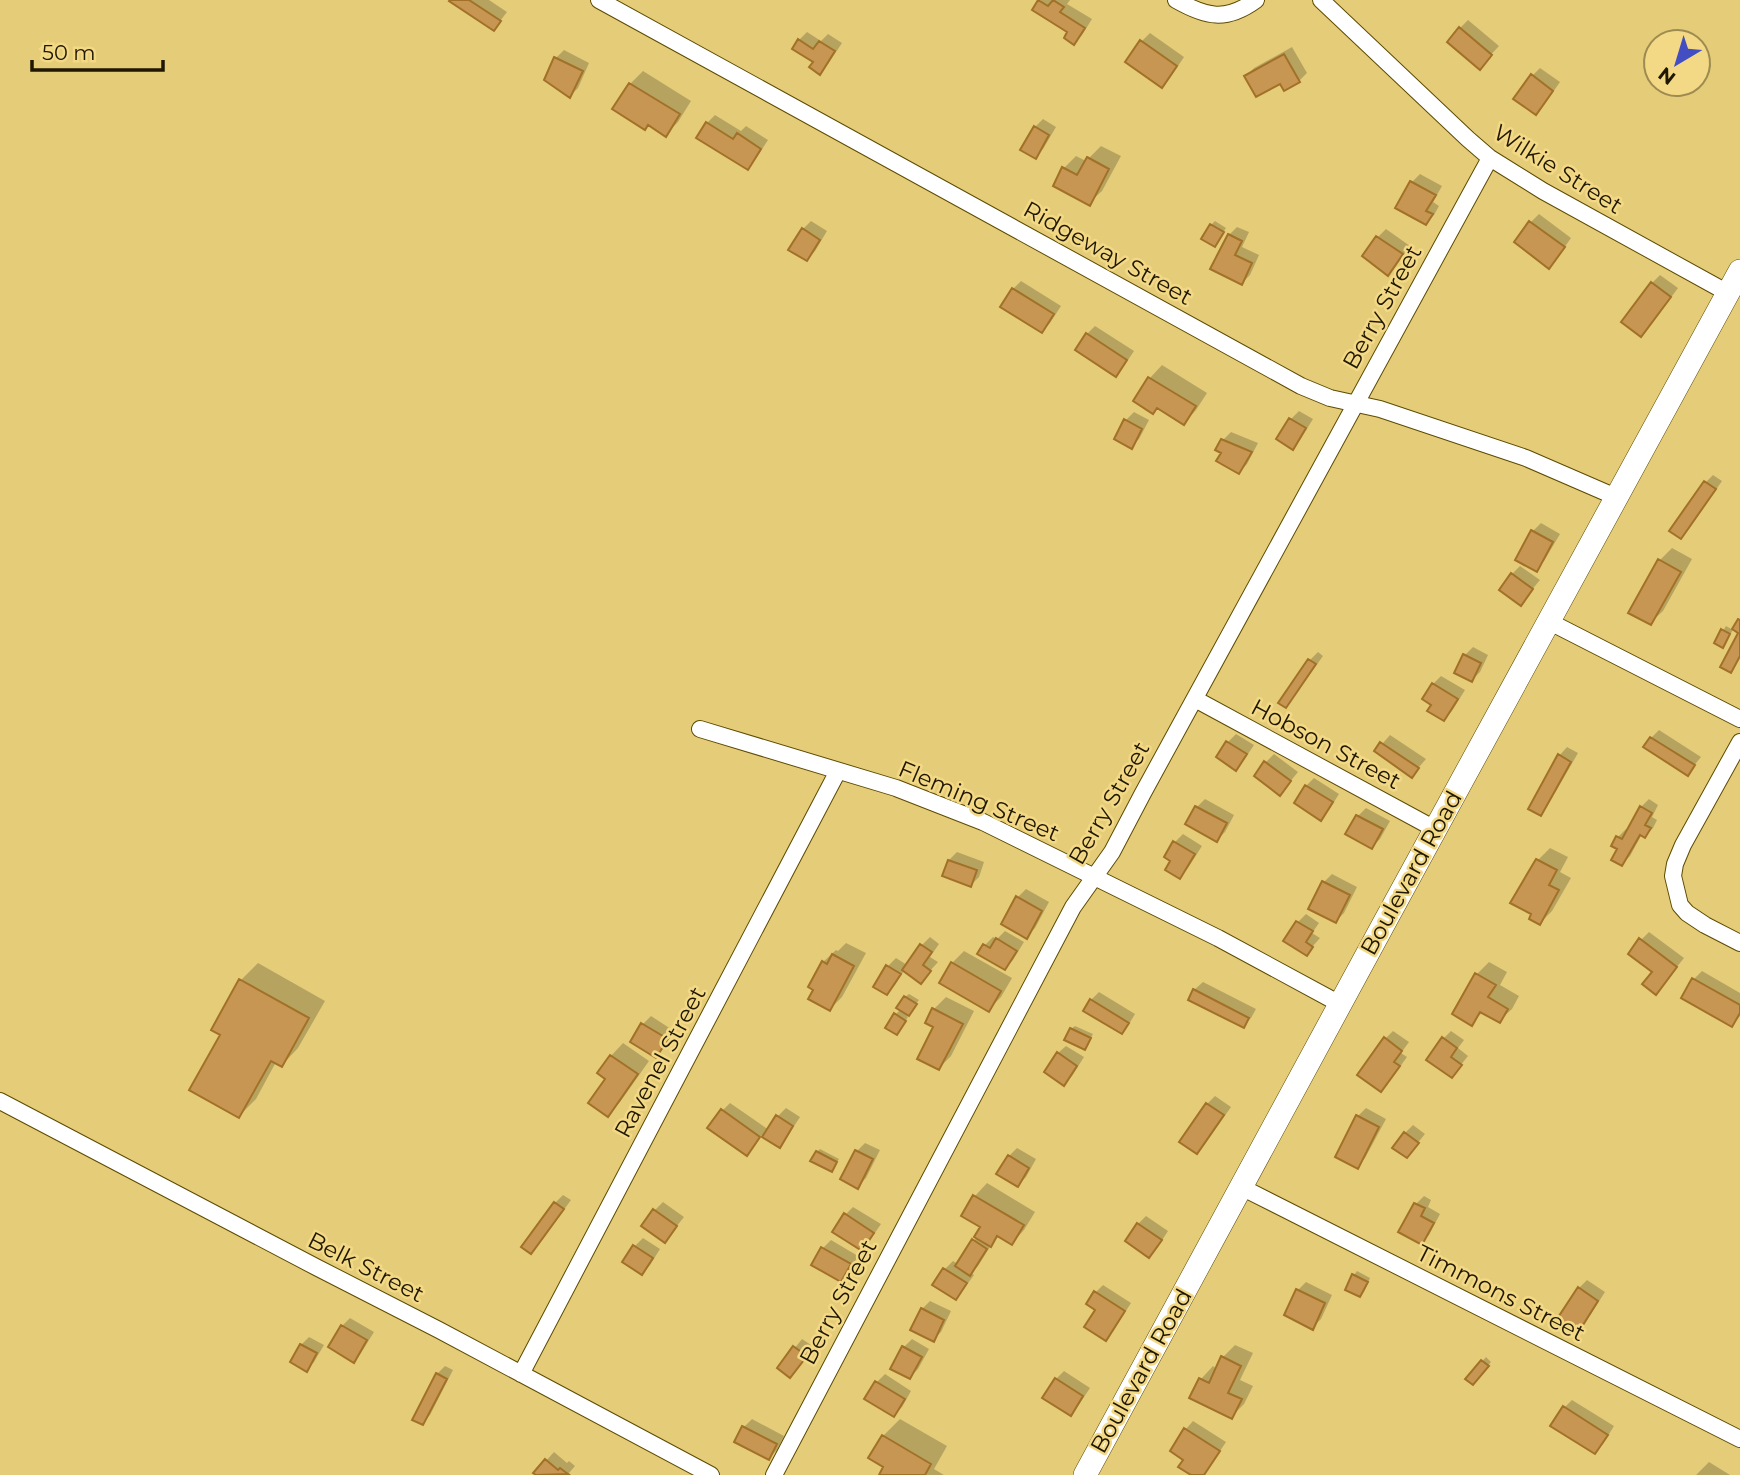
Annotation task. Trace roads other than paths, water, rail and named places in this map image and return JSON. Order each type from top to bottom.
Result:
[{"type":"street","name":"Ridgeway Street","points":[[598,0],[1260,363],[1330,398],[1380,409],[1526,458],[1616,497]]},
{"type":"street","points":[[1176,0],[1212,16],[1241,10],[1256,0]]},
{"type":"street","name":"Wilkie Street","points":[[1321,0],[1490,158],[1543,191],[1728,293]]},
{"type":"street","name":"Berry Street","points":[[774,1475],[1066,919],[1112,852],[1490,158]]},
{"type":"street","name":"Boulevard Road","points":[[1085,1475],[1740,271]]},
{"type":"street","points":[[1548,621],[1740,719]]},
{"type":"street","name":"Hobson Street","points":[[1195,699],[1435,829]]},
{"type":"street","name":"Fleming Street","points":[[700,729],[895,788],[983,822],[1218,938],[1339,1004]]},
{"type":"street","points":[[1740,742],[1683,845],[1673,876],[1680,905],[1687,913],[1740,943]]},
{"type":"street","name":"Ravenel Street","points":[[521,1374],[838,771]]},
{"type":"street","name":"Belk Street","points":[[0,1101],[711,1475]]},
{"type":"street","name":"Timmons Street","points":[[1241,1187],[1740,1439]]}]
